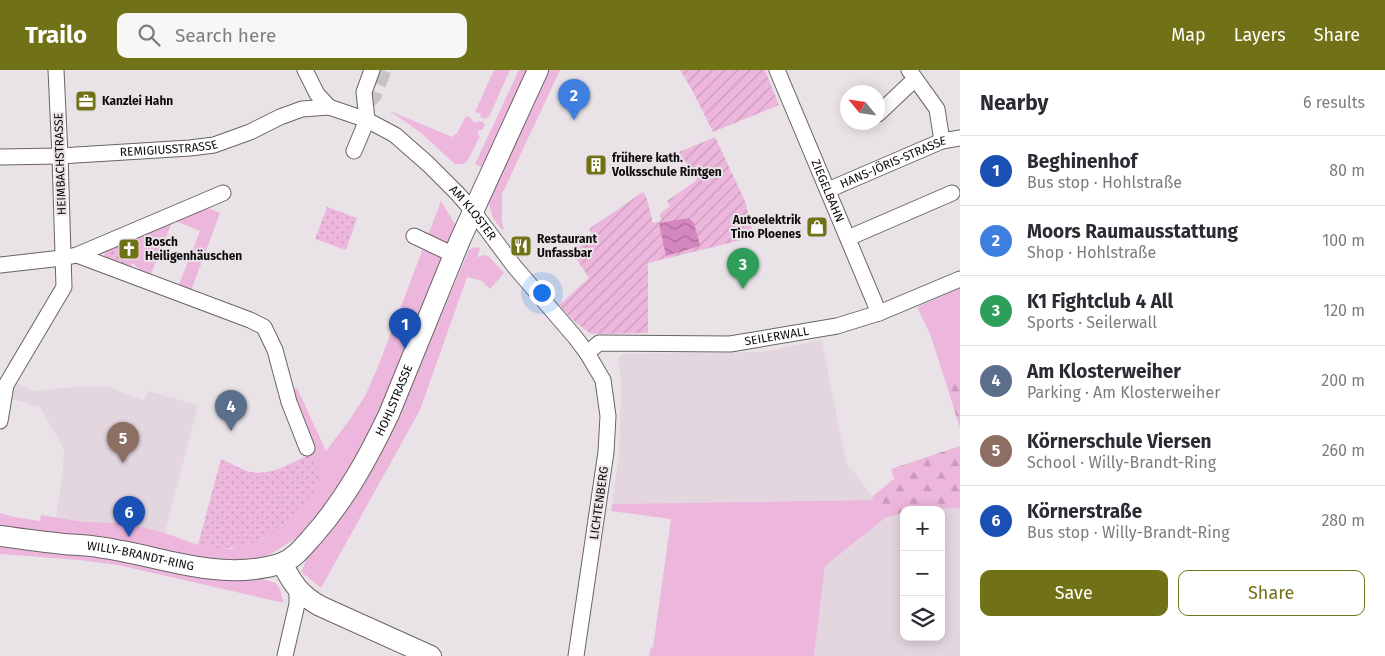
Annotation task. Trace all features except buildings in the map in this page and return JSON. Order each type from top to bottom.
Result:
[{"type":"main road","name":"HOHLSTRASSE","points":[[282,563],[298,553],[326,522],[355,480],[376,440],[389,414],[454,255],[538,70]]},
{"type":"main road","name":"WILLY-BRANDT-RING","points":[[0,536],[63,544],[98,546],[226,571],[242,571],[282,563]]},
{"type":"main road","points":[[282,563],[297,589],[308,600],[430,656]]},
{"type":"street","name":"HEIMBACHSTRASSE","points":[[0,422],[6,385],[64,287],[70,257],[60,156],[56,70]]},
{"type":"street","points":[[305,70],[317,94],[329,107]]},
{"type":"street","points":[[354,151],[367,120],[364,92],[372,70]]},
{"type":"street","name":"ZIEGELBAHN","points":[[777,70],[879,313]]},
{"type":"street","points":[[885,106],[912,75],[937,109],[942,141]]},
{"type":"street","name":"REMIGIUSSTRASSE","points":[[0,157],[60,156],[214,145],[250,132],[280,116],[302,108],[329,107]]},
{"type":"street","name":"AM KLOSTER","points":[[329,107],[367,120],[395,135],[428,164],[473,212],[514,266],[587,353]]},
{"type":"street","name":"HANS-JÖRIS-STRASSE","points":[[828,190],[942,141],[960,138]]},
{"type":"street","points":[[0,265],[70,257],[224,193]]},
{"type":"street","points":[[848,238],[952,193]]},
{"type":"street","points":[[414,236],[454,255]]},
{"type":"street","points":[[70,257],[250,320],[264,327],[274,350],[289,402],[308,448]]},
{"type":"street","name":"SEILERWALL","points":[[587,353],[599,343],[730,344],[837,326],[879,313],[960,278]]},
{"type":"street","name":"LICHTENBERG","points":[[576,656],[606,452],[608,416],[603,380],[587,353]]},
{"type":"street","points":[[286,656],[297,604],[297,589]]},
{"type":"shaded area","points":[[822,341],[848,466],[875,500],[612,504],[619,456],[621,384],[618,358],[622,354],[763,352]]},
{"type":"shaded area","points":[[16,383],[32,391],[87,386],[110,387],[144,401],[148,391],[198,405],[165,533],[128,523],[84,522],[56,517],[64,449],[40,407],[11,399]]},
{"type":"shaded area","points":[[960,508],[960,656],[814,656],[825,566],[885,518],[900,513],[900,641],[945,641],[945,509]]},
{"type":"green space","points":[[494,70],[510,70],[489,117],[485,119],[480,117],[481,114],[475,112]]},
{"type":"green space","points":[[519,70],[527,70],[482,167],[475,164]]},
{"type":"green space","points":[[546,70],[560,70],[502,194],[502,224],[504,228],[502,230],[493,218],[488,201]]},
{"type":"green space","points":[[680,70],[765,70],[779,105],[713,132]]},
{"type":"green space","points":[[390,111],[452,137],[457,133],[466,116],[471,118],[473,122],[483,122],[485,125],[477,134],[480,136],[468,160],[463,164],[455,164],[421,133]]},
{"type":"green space","points":[[715,137],[745,201],[754,237],[648,263],[648,333],[591,334],[574,321],[559,305],[589,278],[572,252],[594,237],[589,229],[643,192],[646,196],[653,223],[661,221],[660,214],[670,206],[667,201],[697,180],[679,152]]},
{"type":"green space","points":[[441,201],[456,226],[377,424],[340,493],[304,533],[271,554],[254,560],[225,564],[0,528],[0,513],[40,521],[41,515],[84,522],[128,523],[165,533],[198,545],[230,549],[262,539],[283,525],[316,487],[321,473],[309,455],[315,452],[289,392],[297,388],[326,451],[365,396],[378,367]]},
{"type":"green space","points":[[203,206],[220,213],[191,291],[178,287],[200,231],[173,220],[151,274],[141,270],[132,263],[139,235]]},
{"type":"green space","points":[[327,207],[357,218],[346,250],[315,239]]},
{"type":"green space","points":[[139,235],[131,267],[105,257],[106,251]]},
{"type":"green space","points":[[474,247],[480,248],[477,257],[488,256],[504,273],[490,289],[482,281],[467,277],[420,410],[321,588],[301,572],[310,552],[363,487],[389,438],[469,250]]},
{"type":"green space","points":[[960,288],[960,376],[945,380],[930,334],[917,307]]},
{"type":"green space","points":[[960,376],[960,428],[945,380]]},
{"type":"green space","points":[[960,446],[960,508],[900,506],[900,513],[885,518],[872,497],[894,479],[891,469]]},
{"type":"green space","points":[[309,455],[321,473],[316,488],[290,519],[267,536],[242,547],[221,548],[198,545],[221,459],[244,470],[258,473],[281,468]]},
{"type":"green space","points":[[875,500],[885,518],[825,566],[814,656],[649,656],[651,647],[653,648],[671,519],[611,511],[612,504]]},
{"type":"green space","points":[[0,547],[99,556],[210,577],[262,579],[276,583],[284,603],[118,565],[0,554]]},
{"type":"water","points":[[689,218],[694,223],[700,246],[666,256],[659,223]]},
{"type":"tunnel","points":[[366,103],[374,96],[384,70]]},
{"type":"place","name":"Kanzlei Hahn","points":[[86,101]]},
{"type":"place","name":"Moors Raumausstattung","points":[[574,120]]},
{"type":"place","name":"frühere kath. Volksschule Rintgen","points":[[596,165]]},
{"type":"place","name":"Autoelektrik Tino Ploenes","points":[[817,227]]},
{"type":"place","name":"Restaurant Unfassbar","points":[[521,246]]},
{"type":"place","name":"Bosch Heiligenhäuschen","points":[[129,249]]},
{"type":"place","name":"K1 Fightclub 4 All","points":[[743,289]]},
{"type":"place","name":"Beghinenhof","points":[[405,349]]},
{"type":"place","name":"Am Klosterweiher","points":[[231,431]]},
{"type":"place","name":"Körnerschule Viersen","points":[[123,463]]},
{"type":"place","name":"Körnerstraße","points":[[129,537]]}]
